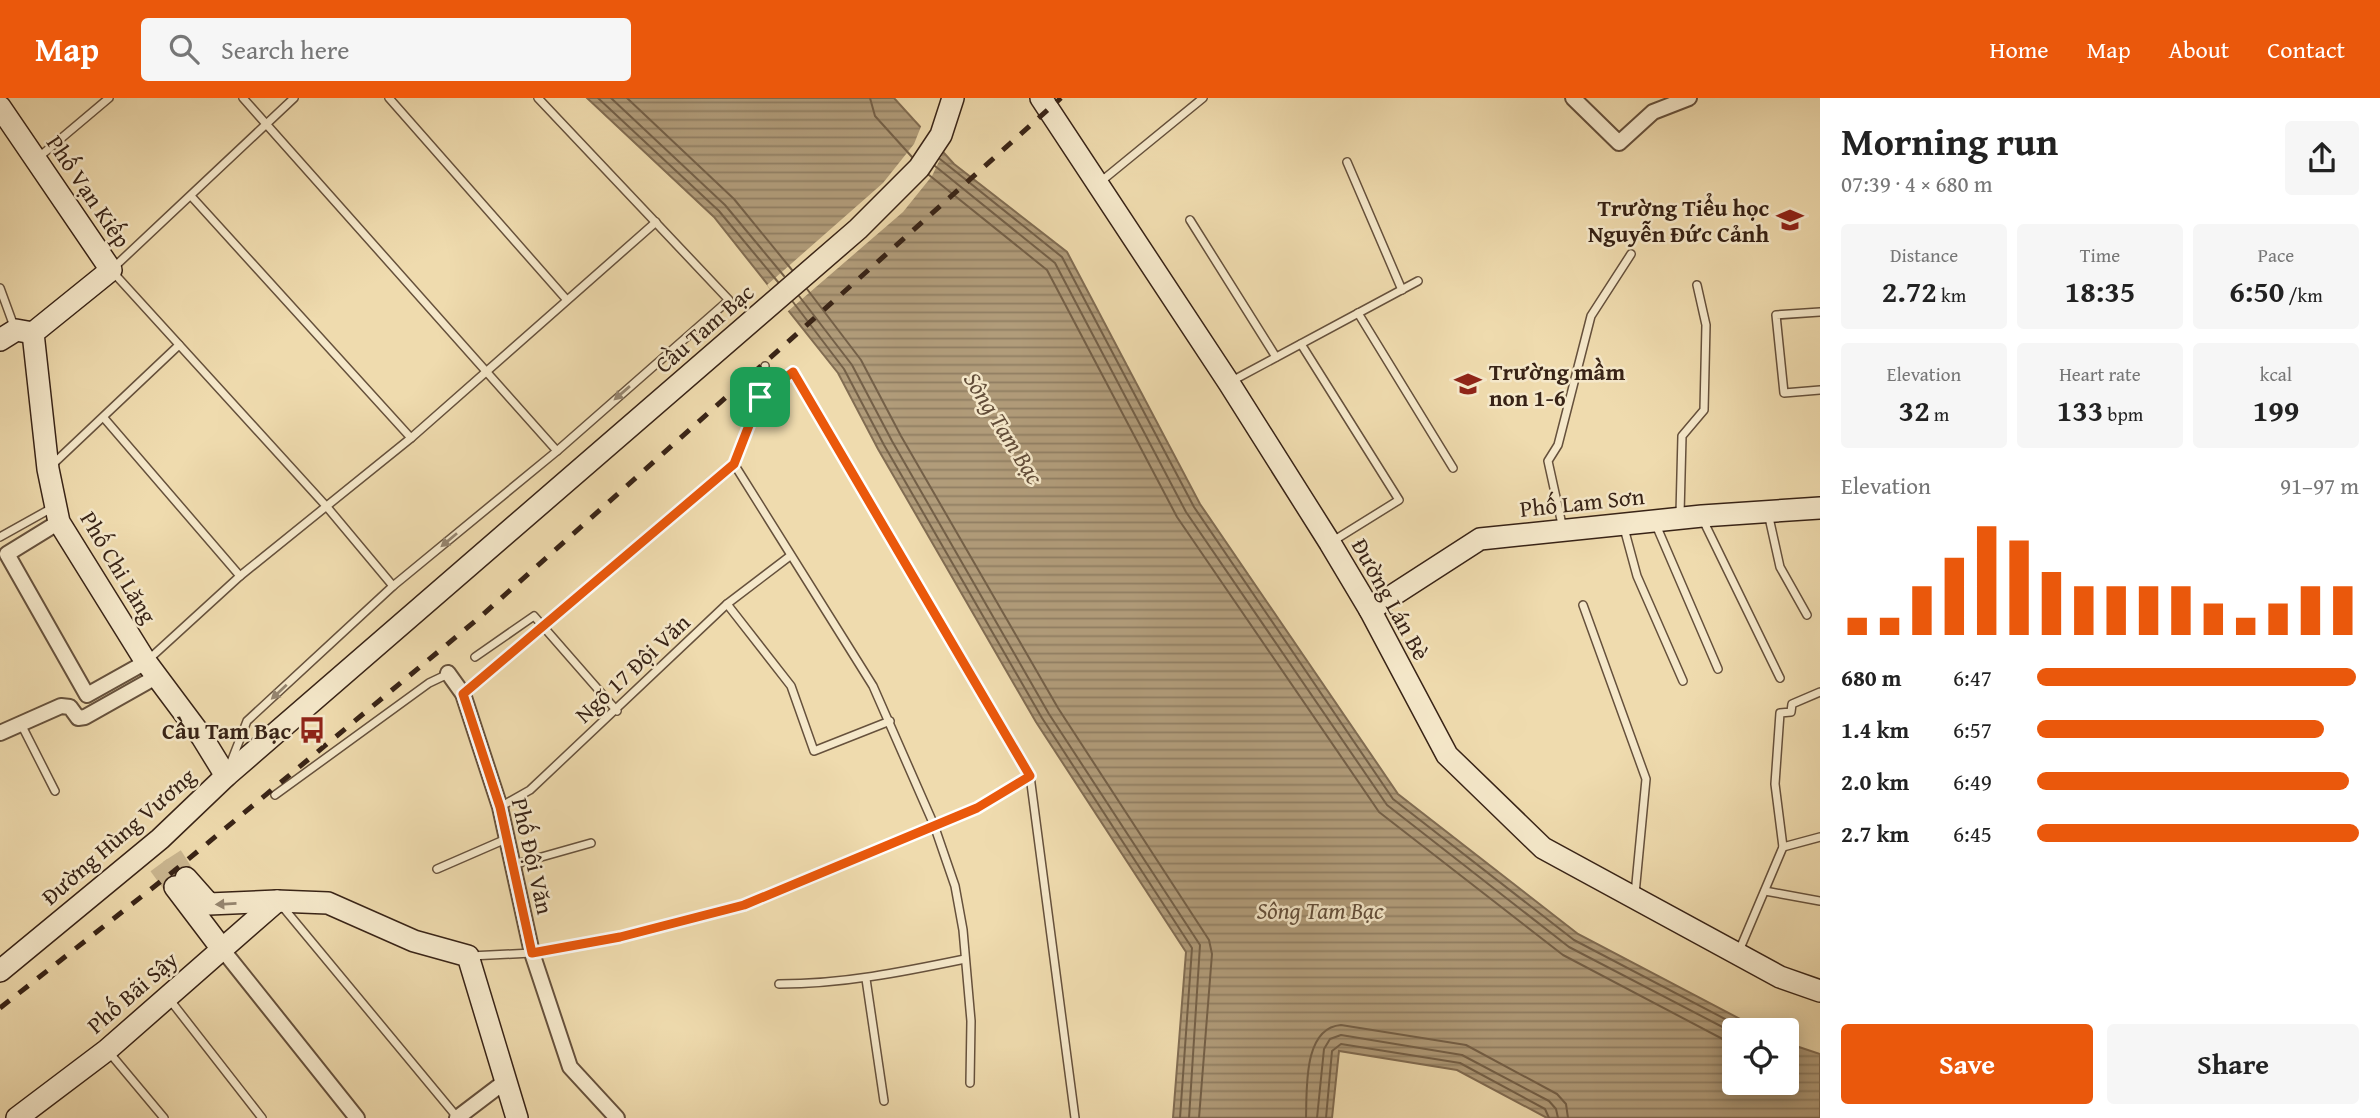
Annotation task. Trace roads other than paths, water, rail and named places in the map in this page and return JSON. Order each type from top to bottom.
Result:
[{"type":"main road","name":"Cầu Tam Bạc","points":[[365,657],[858,229],[919,168],[941,135],[953,98]]},
{"type":"main road","name":"Đường Lán Bè","points":[[1042,98],[1229,383],[1330,543],[1370,610],[1447,755],[1543,848],[1780,977],[1820,990]]},
{"type":"main road","name":"Phố Vạn Kiếp","points":[[0,107],[111,270]]},
{"type":"main road","points":[[16,334],[111,270]]},
{"type":"main road","name":"Phố Chi Lăng","points":[[16,334],[58,514],[151,669],[202,737],[226,776]]},
{"type":"main road","name":"Phố Lam Sơn","points":[[1370,610],[1480,538],[1702,516],[1820,509]]},
{"type":"main road","name":"Đường Hùng Vương","points":[[0,971],[159,852],[226,776],[365,657]]},
{"type":"main road","points":[[222,949],[181,882],[209,904],[277,901],[328,903],[414,941],[468,956],[517,1118]]},
{"type":"main road","name":"Phố Bãi Sậy","points":[[32,1114],[277,901]]},
{"type":"street","points":[[1573,98],[1619,143],[1653,112],[1689,98]]},
{"type":"street","points":[[58,514],[7,554],[87,695],[151,669]]},
{"type":"street","points":[[0,733],[61,706],[71,707],[78,718],[85,717],[151,669]]},
{"type":"street","name":"Phố Đội Văn","points":[[448,673],[463,694],[500,807],[532,953],[570,1067],[617,1118]]},
{"type":"street","points":[[222,949],[357,1118]]},
{"type":"street","points":[[457,1118],[507,1080]]},
{"type":"lane","points":[[36,160],[110,98]]},
{"type":"lane","points":[[243,98],[489,370],[557,451]]},
{"type":"lane","points":[[294,98],[111,270],[327,507],[393,586]]},
{"type":"lane","points":[[389,98],[566,299]]},
{"type":"lane","points":[[226,776],[247,721],[393,586],[557,451],[729,300],[538,98]]},
{"type":"lane","points":[[1098,184],[1203,98]]},
{"type":"lane","points":[[1347,162],[1402,290]]},
{"type":"lane","points":[[191,196],[411,438]]},
{"type":"lane","points":[[1190,220],[1276,357]]},
{"type":"lane","points":[[151,669],[240,576],[411,438],[656,222]]},
{"type":"lane","points":[[1564,530],[1548,461],[1558,445],[1591,316],[1631,254]]},
{"type":"lane","points":[[1229,383],[1418,281]]},
{"type":"lane","points":[[1680,518],[1682,436],[1704,410],[1706,326],[1697,285]]},
{"type":"lane","points":[[0,288],[16,334]]},
{"type":"lane","points":[[1820,312],[1776,315],[1784,393],[1820,390]]},
{"type":"lane","points":[[1358,313],[1453,468]]},
{"type":"lane","points":[[1301,344],[1399,500],[1330,543]]},
{"type":"lane","points":[[48,469],[179,345]]},
{"type":"lane","points":[[463,694],[734,464],[760,397],[765,366]]},
{"type":"lane","points":[[760,397],[793,372],[1030,776],[1075,1118]]},
{"type":"lane","points":[[104,418],[240,576]]},
{"type":"lane","points":[[734,464],[790,556],[851,647],[890,721],[934,825],[955,886],[971,1021],[970,1083]]},
{"type":"lane","points":[[1768,512],[1780,567],[1807,615]]},
{"type":"lane","points":[[0,537],[58,514]]},
{"type":"lane","points":[[1702,516],[1780,678]]},
{"type":"lane","points":[[1654,521],[1718,669]]},
{"type":"lane","points":[[1623,524],[1637,576],[1683,681]]},
{"type":"lane","name":"Ngõ 17 Đội Văn","points":[[500,807],[530,790],[607,716],[617,711],[727,604],[790,556]]},
{"type":"lane","points":[[727,604],[791,686],[814,751],[890,721]]},
{"type":"lane","points":[[1583,605],[1646,779],[1634,898]]},
{"type":"lane","points":[[475,657],[534,615],[617,711]]},
{"type":"lane","points":[[275,795],[429,683],[448,673]]},
{"type":"lane","points":[[1738,954],[1783,847],[1775,784],[1780,713],[1791,712],[1792,704],[1820,692]]},
{"type":"lane","points":[[21,724],[55,791]]},
{"type":"lane","points":[[468,956],[532,953],[620,937],[744,905],[834,870],[977,808],[1030,776]]},
{"type":"lane","points":[[1783,847],[1820,837]]},
{"type":"lane","points":[[437,869],[507,839]]},
{"type":"lane","points":[[513,865],[591,843]]},
{"type":"lane","points":[[1765,891],[1820,901]]},
{"type":"lane","points":[[277,901],[457,1118]]},
{"type":"lane","points":[[779,984],[825,984],[866,979],[965,959]]},
{"type":"lane","points":[[866,979],[884,1101]]},
{"type":"lane","points":[[167,997],[262,1118]]},
{"type":"lane","points":[[107,1050],[164,1118]]},
{"type":"water","name":"Sông Tam Bạc","points":[[587,98],[894,98],[954,164],[1067,252],[1200,504],[1398,794],[1578,934],[1738,1018],[1722,1018],[1722,1095],[1799,1095],[1799,1047],[1820,1054],[1820,1118],[1547,1118],[1457,1070],[1339,1051],[1332,1118],[1173,1118],[1186,952],[1036,722],[878,449],[838,373],[714,217]]},
{"type":"tunnel","points":[[172,856],[186,878]]},
{"type":"tunnel","points":[[159,865],[175,887]]},
{"type":"railway","points":[[0,1008],[174,871],[480,617],[1061,98]]},
{"type":"place","name":"Trường Tiểu học Nguyễn Đức Cảnh","points":[[1790,220]]},
{"type":"place","name":"Trường mầm non 1-6","points":[[1468,384]]},
{"type":"place","name":"Cầu Tam Bạc","points":[[312,730]]}]
